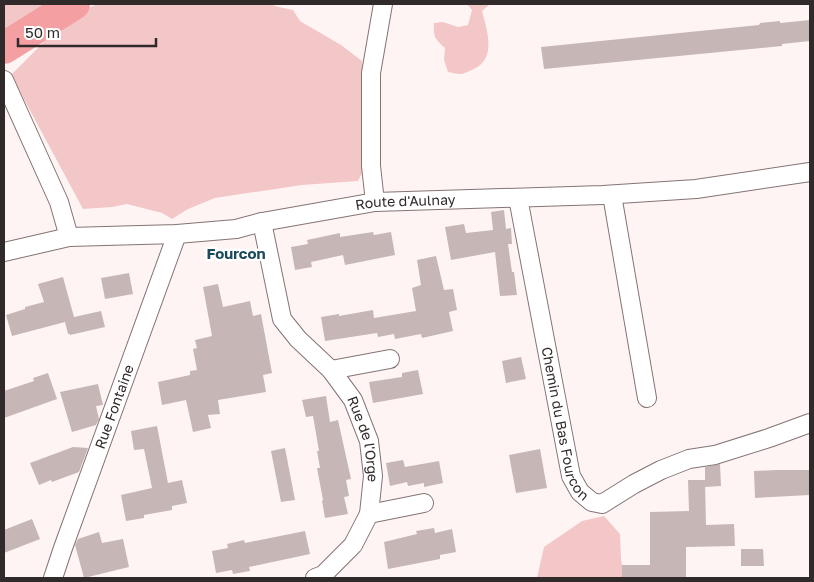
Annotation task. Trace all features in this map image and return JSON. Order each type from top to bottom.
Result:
[{"type":"street","points":[[376,202],[371,166],[371,73],[383,4]]},
{"type":"street","points":[[4,80],[59,202],[69,237]]},
{"type":"street","name":"Route d'Aulnay","points":[[4,252],[69,237],[177,234],[236,229],[262,222],[376,202],[518,198],[696,189],[810,172]]},
{"type":"street","points":[[612,194],[647,398]]},
{"type":"street","name":"Chemin du Bas Fourcon","points":[[518,198],[571,476],[580,492],[592,502],[602,504],[634,484],[690,459],[715,455],[810,423]]},
{"type":"street","name":"Rue de l'Orge","points":[[262,222],[282,320],[298,339],[331,370],[353,400],[370,441],[373,476],[370,514],[352,544],[323,575],[315,578]]},
{"type":"street","name":"Rue Fontaine","points":[[53,578],[177,234]]},
{"type":"street","points":[[331,370],[390,359]]},
{"type":"street","points":[[370,514],[424,503]]},
{"type":"shaded area","points":[[4,4],[61,4],[4,45]]},
{"type":"shaded area","points":[[97,4],[269,4],[293,10],[300,21],[341,45],[362,61],[367,164],[358,181],[302,185],[215,198],[188,209],[172,219],[162,213],[127,204],[83,209],[11,75],[68,18]]},
{"type":"shaded area","points":[[467,4],[490,4],[482,11],[488,35],[488,51],[486,58],[481,64],[474,69],[456,74],[448,72],[444,60],[445,48],[435,37],[434,23],[443,22],[458,27],[468,25],[472,10]]},
{"type":"shaded area","points":[[604,516],[620,534],[624,578],[537,578],[544,547],[582,521]]},
{"type":"building","points":[[810,20],[810,41],[782,44],[782,46],[544,69],[541,47],[759,25],[760,23]]},
{"type":"building","points":[[504,210],[506,229],[511,228],[512,244],[508,244],[517,295],[500,296],[495,252],[451,260],[445,227],[464,224],[466,233],[493,230],[491,212]]},
{"type":"building","points":[[373,232],[374,235],[391,232],[395,255],[345,265],[343,255],[311,262],[312,267],[295,270],[291,247],[308,244],[307,240],[340,233],[340,237]]},
{"type":"building","points":[[436,256],[444,290],[453,289],[457,310],[449,312],[453,331],[422,338],[421,334],[395,339],[394,334],[378,337],[377,333],[325,341],[321,317],[373,310],[374,318],[416,311],[412,288],[421,285],[417,260]]},
{"type":"building","points":[[129,273],[133,294],[105,299],[101,278]]},
{"type":"building","points":[[63,277],[74,317],[101,311],[105,327],[70,335],[68,334],[65,322],[12,336],[6,315],[44,302],[38,284]]},
{"type":"building","points":[[218,284],[223,307],[250,301],[253,316],[261,314],[272,373],[263,375],[266,392],[218,400],[220,414],[208,415],[211,428],[193,432],[186,400],[162,405],[158,382],[190,375],[190,371],[197,370],[193,349],[197,348],[195,340],[212,336],[203,287]]},
{"type":"building","points":[[521,357],[526,379],[506,383],[502,361]]},
{"type":"building","points":[[418,370],[423,394],[373,403],[369,382],[402,377],[402,373]]},
{"type":"building","points":[[48,373],[57,399],[4,418],[4,391],[34,381],[33,378]]},
{"type":"building","points":[[98,384],[103,405],[96,406],[99,419],[96,425],[72,432],[60,392]]},
{"type":"building","points":[[326,396],[330,422],[338,420],[351,479],[346,480],[349,496],[344,497],[348,514],[325,518],[317,468],[320,468],[317,451],[319,451],[313,416],[306,417],[302,400]]},
{"type":"building","points":[[157,426],[168,483],[182,480],[187,503],[172,506],[172,510],[144,515],[144,518],[126,521],[121,495],[152,488],[144,449],[134,450],[131,431]]},
{"type":"building","points":[[73,447],[88,448],[79,472],[39,485],[30,463]]},
{"type":"building","points":[[285,448],[295,500],[281,502],[271,451]]},
{"type":"building","points":[[540,449],[547,488],[516,493],[509,455]]},
{"type":"building","points":[[403,460],[405,467],[439,461],[443,483],[424,487],[424,483],[408,486],[407,482],[390,486],[386,463]]},
{"type":"building","points":[[720,464],[721,486],[705,487],[705,467]]},
{"type":"building","points":[[810,470],[810,495],[755,498],[754,471]]},
{"type":"building","points":[[688,480],[705,480],[706,525],[734,524],[735,546],[686,547],[686,578],[622,578],[622,565],[650,565],[650,512],[689,511]]},
{"type":"building","points":[[32,519],[40,539],[4,553],[4,530]]},
{"type":"building","points":[[434,528],[435,533],[452,529],[456,552],[440,555],[440,559],[388,569],[384,542],[417,534],[416,531]]},
{"type":"building","points":[[305,531],[310,554],[249,567],[250,571],[233,574],[232,570],[216,573],[212,551],[228,548],[227,544],[244,540],[245,543]]},
{"type":"building","points":[[99,532],[102,543],[123,539],[129,567],[84,578],[75,545],[78,539]]},
{"type":"building","points":[[741,549],[763,549],[764,566],[741,566]]},
{"type":"waterway","points":[[4,48],[74,4]]},
{"type":"district","name":"Fourcon","points":[[236,254]]}]
